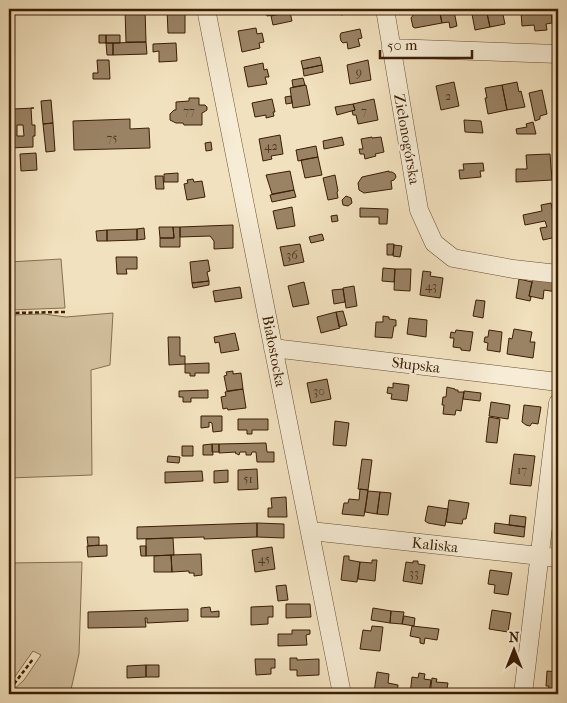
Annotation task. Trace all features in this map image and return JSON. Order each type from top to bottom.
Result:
[{"type":"street","name":"Białostocka","points":[[206,9],[342,694]]},
{"type":"street","name":"Zielonogórska","points":[[385,9],[419,210],[434,243],[453,258],[513,269],[558,274]]},
{"type":"street","points":[[391,48],[558,54]]},
{"type":"street","name":"Słupska","points":[[274,348],[558,382]]},
{"type":"street","points":[[523,694],[558,404]]},
{"type":"street","name":"Kaliska","points":[[311,531],[558,558]]},
{"type":"path","points":[[9,313],[65,312]]},
{"type":"path","points":[[9,688],[33,659]]},
{"type":"shaded area","points":[[61,259],[65,308],[9,310],[9,262]]},
{"type":"shaded area","points":[[113,313],[110,365],[91,370],[92,475],[9,478],[9,315],[44,314],[66,317]]},
{"type":"shaded area","points":[[82,562],[79,654],[70,694],[9,694],[24,680],[41,655],[33,651],[14,678],[9,682],[9,563]]},
{"type":"building","points":[[125,9],[145,9],[146,42],[126,42]]},
{"type":"building","points":[[167,9],[185,9],[185,33],[168,33]]},
{"type":"building","points":[[265,9],[289,9],[290,12],[267,16]]},
{"type":"building","points":[[339,9],[356,9],[357,11],[341,15]]},
{"type":"building","points":[[413,9],[439,9],[442,23],[415,28],[411,18],[414,14]]},
{"type":"building","points":[[439,9],[457,9],[454,11],[457,26],[450,28],[449,22],[442,23]]},
{"type":"building","points":[[471,9],[486,9],[490,27],[475,30]]},
{"type":"building","points":[[486,9],[506,9],[502,10],[505,24],[490,27]]},
{"type":"building","points":[[551,9],[552,23],[546,24],[547,30],[535,31],[534,25],[522,26],[521,12]]},
{"type":"building","points":[[290,12],[292,21],[273,25],[271,16]]},
{"type":"building","points":[[256,28],[257,34],[262,33],[264,42],[259,43],[260,48],[242,52],[238,31]]},
{"type":"building","points":[[360,29],[362,38],[358,39],[360,46],[348,49],[347,42],[343,43],[341,41],[341,33]]},
{"type":"building","points":[[99,35],[106,35],[106,43],[99,43]]},
{"type":"building","points":[[106,35],[120,35],[120,43],[106,43]]},
{"type":"building","points":[[146,42],[147,54],[113,55],[113,43]]},
{"type":"building","points":[[106,43],[113,43],[113,55],[107,55]]},
{"type":"building","points":[[176,43],[177,61],[159,62],[159,51],[153,52],[153,44]]},
{"type":"building","points":[[320,57],[322,65],[303,69],[301,61]]},
{"type":"building","points":[[97,60],[109,60],[110,79],[93,79],[93,73],[98,73]]},
{"type":"building","points":[[368,60],[371,80],[350,84],[347,65]]},
{"type":"building","points":[[263,63],[264,70],[267,69],[269,77],[265,77],[267,84],[248,87],[244,67]]},
{"type":"building","points":[[322,65],[323,72],[304,76],[303,69]]},
{"type":"building","points":[[303,78],[305,85],[293,87],[292,80]]},
{"type":"building","points":[[454,82],[459,106],[441,110],[436,86]]},
{"type":"building","points":[[517,82],[525,107],[507,110],[502,85]]},
{"type":"building","points":[[306,85],[310,105],[293,108],[290,88]]},
{"type":"building","points":[[502,85],[507,110],[488,114],[485,88]]},
{"type":"building","points":[[542,90],[547,114],[540,116],[540,119],[535,121],[529,93]]},
{"type":"building","points":[[291,96],[292,103],[286,104],[285,97]]},
{"type":"building","points":[[189,98],[199,98],[199,105],[207,107],[207,110],[202,113],[202,125],[184,125],[183,123],[176,123],[170,120],[170,114],[176,110],[176,102],[189,101]]},
{"type":"building","points":[[272,99],[274,116],[266,118],[266,115],[255,117],[252,103]]},
{"type":"building","points":[[374,99],[378,120],[358,124],[356,115],[353,115],[352,111],[355,110],[353,104]]},
{"type":"building","points":[[51,100],[53,123],[43,124],[41,101]]},
{"type":"building","points":[[353,104],[355,110],[337,115],[335,107]]},
{"type":"building","points":[[31,108],[32,125],[35,125],[33,147],[10,148],[9,125],[13,125],[13,109]],"holes":[[[17,125],[23,125],[24,136],[17,136]]]},
{"type":"building","points":[[130,119],[130,129],[149,128],[150,148],[74,150],[73,121]]},
{"type":"building","points":[[464,120],[481,121],[483,133],[465,132]]},
{"type":"building","points":[[533,122],[536,134],[517,134],[516,129],[527,127],[526,124]]},
{"type":"building","points":[[53,123],[55,151],[46,152],[43,124]]},
{"type":"building","points":[[280,135],[283,154],[271,156],[272,159],[263,161],[259,139]]},
{"type":"building","points":[[342,137],[344,145],[324,149],[323,141]]},
{"type":"building","points":[[381,137],[384,152],[365,159],[364,154],[360,154],[359,149],[363,149],[361,139]]},
{"type":"building","points":[[211,142],[212,150],[206,151],[205,143]]},
{"type":"building","points":[[316,146],[318,157],[298,161],[296,150]]},
{"type":"building","points":[[36,153],[37,170],[21,171],[20,154]]},
{"type":"building","points":[[550,154],[552,180],[516,182],[516,169],[527,169],[526,155]]},
{"type":"building","points":[[318,157],[322,175],[305,178],[301,160]]},
{"type":"building","points":[[483,163],[484,171],[480,171],[481,177],[460,179],[459,170],[464,170],[463,164]]},
{"type":"building","points":[[290,171],[294,190],[272,194],[266,175]]},
{"type":"building","points":[[389,171],[395,174],[396,177],[391,181],[392,189],[364,193],[359,190],[358,183],[362,177]]},
{"type":"building","points":[[178,173],[178,182],[164,182],[164,174]]},
{"type":"building","points":[[335,175],[338,198],[328,200],[323,178]]},
{"type":"building","points":[[155,176],[163,176],[164,189],[156,189]]},
{"type":"building","points":[[193,179],[194,182],[202,181],[205,197],[187,200],[184,184],[188,183],[187,180]]},
{"type":"building","points":[[294,190],[296,197],[272,202],[270,195]]},
{"type":"building","points":[[346,196],[351,198],[352,203],[348,206],[343,205],[342,200]]},
{"type":"building","points":[[551,203],[555,222],[558,223],[558,238],[543,240],[540,228],[547,227],[545,221],[525,225],[523,215],[542,211],[541,205]]},
{"type":"building","points":[[292,207],[295,226],[277,229],[273,211]]},
{"type":"building","points":[[360,208],[388,209],[387,224],[379,224],[379,217],[360,217]]},
{"type":"building","points":[[337,215],[338,221],[332,222],[331,216]]},
{"type":"building","points":[[233,225],[233,248],[214,249],[214,241],[210,236],[180,237],[180,227]]},
{"type":"building","points":[[159,227],[173,227],[174,238],[160,238]]},
{"type":"building","points":[[173,227],[180,227],[180,247],[160,247],[160,238],[174,238]]},
{"type":"building","points":[[144,228],[145,239],[137,240],[137,229]]},
{"type":"building","points":[[137,229],[137,240],[107,241],[107,230]]},
{"type":"building","points":[[107,230],[107,241],[97,241],[96,231]]},
{"type":"building","points":[[322,234],[324,240],[311,243],[309,237]]},
{"type":"building","points":[[300,244],[304,262],[284,266],[280,247]]},
{"type":"building","points":[[387,244],[394,244],[393,255],[387,255]]},
{"type":"building","points":[[394,245],[402,246],[400,257],[393,256]]},
{"type":"building","points":[[116,257],[137,257],[137,269],[126,269],[127,274],[117,274]]},
{"type":"building","points":[[208,260],[210,271],[207,272],[209,281],[192,283],[190,262]]},
{"type":"building","points":[[383,268],[395,269],[394,282],[382,281]]},
{"type":"building","points":[[395,269],[411,269],[410,291],[394,290]]},
{"type":"building","points":[[423,271],[431,272],[430,276],[443,278],[440,298],[420,295]]},
{"type":"building","points":[[533,278],[558,283],[557,292],[544,290],[543,299],[529,296]]},
{"type":"building","points":[[519,279],[532,282],[529,296],[531,297],[530,301],[516,298]]},
{"type":"building","points":[[209,281],[209,285],[193,288],[192,283]]},
{"type":"building","points":[[304,282],[309,304],[293,307],[288,286]]},
{"type":"building","points":[[354,286],[357,306],[346,308],[343,288]]},
{"type":"building","points":[[240,287],[242,298],[215,302],[213,291]]},
{"type":"building","points":[[343,289],[345,302],[334,304],[332,290]]},
{"type":"building","points":[[476,300],[485,301],[483,318],[473,316]]},
{"type":"building","points":[[343,311],[347,325],[339,327],[336,312]]},
{"type":"building","points":[[336,312],[340,328],[321,333],[317,317]]},
{"type":"building","points":[[383,316],[396,320],[392,338],[375,337],[376,322],[383,322]]},
{"type":"building","points":[[409,318],[427,320],[426,337],[407,334]]},
{"type":"building","points":[[514,329],[532,332],[530,342],[535,342],[533,358],[507,354],[509,338],[512,339]]},
{"type":"building","points":[[456,330],[473,332],[470,351],[453,347],[454,338],[450,338],[451,332],[455,333]]},
{"type":"building","points":[[489,330],[502,332],[500,352],[487,350],[488,343],[484,342],[485,337],[488,337]]},
{"type":"building","points":[[235,333],[239,350],[221,353],[219,342],[215,343],[214,337]]},
{"type":"building","points":[[168,337],[180,337],[180,356],[185,356],[185,364],[169,365]]},
{"type":"building","points":[[209,363],[209,373],[195,373],[195,376],[190,376],[190,373],[185,373],[185,364]]},
{"type":"building","points":[[233,371],[233,374],[241,373],[243,389],[227,391],[224,376],[227,375],[226,372]]},
{"type":"building","points":[[327,379],[331,399],[311,403],[307,383]]},
{"type":"building","points":[[393,383],[409,385],[407,401],[391,399],[392,394],[387,393],[388,387],[393,388]]},
{"type":"building","points":[[447,387],[458,390],[458,392],[464,392],[461,411],[456,410],[455,415],[443,414],[443,397],[446,397]]},
{"type":"building","points":[[243,389],[246,408],[223,409],[221,397],[226,396],[225,392]]},
{"type":"building","points":[[208,390],[208,398],[191,398],[191,402],[183,402],[183,397],[179,397],[179,391]]},
{"type":"building","points":[[464,391],[481,393],[480,401],[463,399]]},
{"type":"building","points":[[491,402],[510,405],[508,419],[489,416]]},
{"type":"building","points":[[524,405],[541,407],[538,424],[532,423],[530,426],[522,422]]},
{"type":"building","points":[[201,416],[222,416],[222,431],[213,432],[212,423],[209,422],[209,427],[201,428]]},
{"type":"building","points":[[489,417],[500,419],[497,443],[486,442]]},
{"type":"building","points":[[238,419],[268,419],[268,430],[252,430],[252,434],[247,434],[247,430],[238,430]]},
{"type":"building","points":[[335,421],[349,423],[346,446],[333,445]]},
{"type":"building","points":[[266,443],[267,452],[274,452],[274,462],[257,462],[256,452],[252,452],[251,455],[246,455],[246,452],[240,452],[239,455],[236,452],[219,453],[219,444]]},
{"type":"building","points":[[212,444],[219,444],[219,452],[212,452]]},
{"type":"building","points":[[212,444],[213,455],[203,455],[203,445]]},
{"type":"building","points":[[182,446],[193,446],[193,456],[182,456]]},
{"type":"building","points":[[514,454],[535,456],[531,486],[510,484]]},
{"type":"building","points":[[168,456],[180,457],[179,463],[167,462]]},
{"type":"building","points":[[362,459],[372,460],[368,490],[358,489]]},
{"type":"building","points":[[257,469],[258,489],[238,490],[238,470]]},
{"type":"building","points":[[228,470],[228,482],[214,483],[214,471]]},
{"type":"building","points":[[202,471],[203,481],[165,483],[165,472]]},
{"type":"building","points":[[360,489],[368,490],[364,516],[342,514],[344,503],[348,503],[349,499],[359,500]]},
{"type":"building","points":[[368,491],[380,492],[377,514],[365,512]]},
{"type":"building","points":[[380,492],[391,493],[388,515],[377,514]]},
{"type":"building","points":[[286,497],[287,517],[268,517],[268,508],[272,508],[271,498]]},
{"type":"building","points":[[449,500],[469,503],[466,519],[463,519],[462,524],[446,522]]},
{"type":"building","points":[[428,506],[448,509],[445,526],[425,521]]},
{"type":"building","points":[[510,515],[526,517],[525,527],[509,525]]},
{"type":"building","points":[[257,523],[284,524],[284,538],[257,537]]},
{"type":"building","points":[[257,523],[257,537],[137,539],[137,527]]},
{"type":"building","points":[[495,523],[525,527],[524,537],[494,533]]},
{"type":"building","points":[[87,537],[99,537],[99,545],[88,546]]},
{"type":"building","points":[[173,538],[174,555],[146,556],[146,539]]},
{"type":"building","points":[[107,545],[107,556],[88,557],[87,546]]},
{"type":"building","points":[[140,546],[146,546],[146,556],[141,556]]},
{"type":"building","points":[[272,547],[275,569],[255,572],[252,550]]},
{"type":"building","points":[[201,554],[202,575],[194,576],[194,573],[189,573],[189,571],[172,572],[171,555]]},
{"type":"building","points":[[171,555],[172,572],[154,572],[154,556]]},
{"type":"building","points":[[344,556],[349,556],[349,560],[360,562],[357,582],[341,580]]},
{"type":"building","points":[[372,560],[377,560],[375,581],[358,579],[360,562],[372,563]]},
{"type":"building","points":[[413,561],[418,561],[418,564],[425,565],[422,584],[403,581],[406,562],[413,563]]},
{"type":"building","points":[[490,570],[512,573],[508,595],[494,593],[495,585],[488,584]]},
{"type":"building","points":[[286,585],[288,600],[278,601],[276,586]]},
{"type":"building","points":[[286,604],[310,604],[311,617],[286,618]]},
{"type":"building","points":[[273,606],[273,617],[268,617],[268,624],[251,625],[251,607]]},
{"type":"building","points":[[210,607],[211,612],[219,611],[219,617],[201,617],[201,608]]},
{"type":"building","points":[[373,608],[391,611],[390,623],[371,620]]},
{"type":"building","points":[[188,609],[188,621],[147,623],[147,618],[145,618],[146,627],[88,628],[88,612]]},
{"type":"building","points":[[492,610],[511,613],[508,632],[489,629]]},
{"type":"building","points":[[391,611],[404,612],[402,624],[390,623]]},
{"type":"building","points":[[404,616],[415,618],[414,626],[402,624]]},
{"type":"building","points":[[372,626],[383,627],[380,651],[360,649],[363,630],[371,631]]},
{"type":"building","points":[[412,626],[439,629],[437,640],[425,638],[424,644],[420,643],[420,638],[410,636]]},
{"type":"building","points":[[292,630],[310,630],[310,634],[306,635],[307,645],[278,646],[278,634],[292,634]]},
{"type":"building","points":[[290,658],[297,658],[297,660],[319,659],[319,675],[297,676],[297,670],[290,670]]},
{"type":"building","points":[[255,659],[275,659],[275,668],[271,668],[271,674],[256,675]]},
{"type":"building","points":[[146,665],[146,677],[127,678],[127,666]]},
{"type":"building","points":[[146,665],[159,665],[159,677],[146,677]]},
{"type":"building","points":[[547,671],[558,672],[558,693],[548,692],[549,686],[546,686]]},
{"type":"building","points":[[377,672],[389,674],[388,683],[398,685],[397,694],[374,692]]},
{"type":"building","points":[[419,673],[425,674],[424,679],[431,680],[429,694],[410,694],[412,677],[418,678]]},
{"type":"building","points":[[432,678],[437,679],[436,682],[448,683],[446,694],[430,694]]},
{"type":"building","points":[[290,691],[309,691],[309,694],[290,694]]}]
